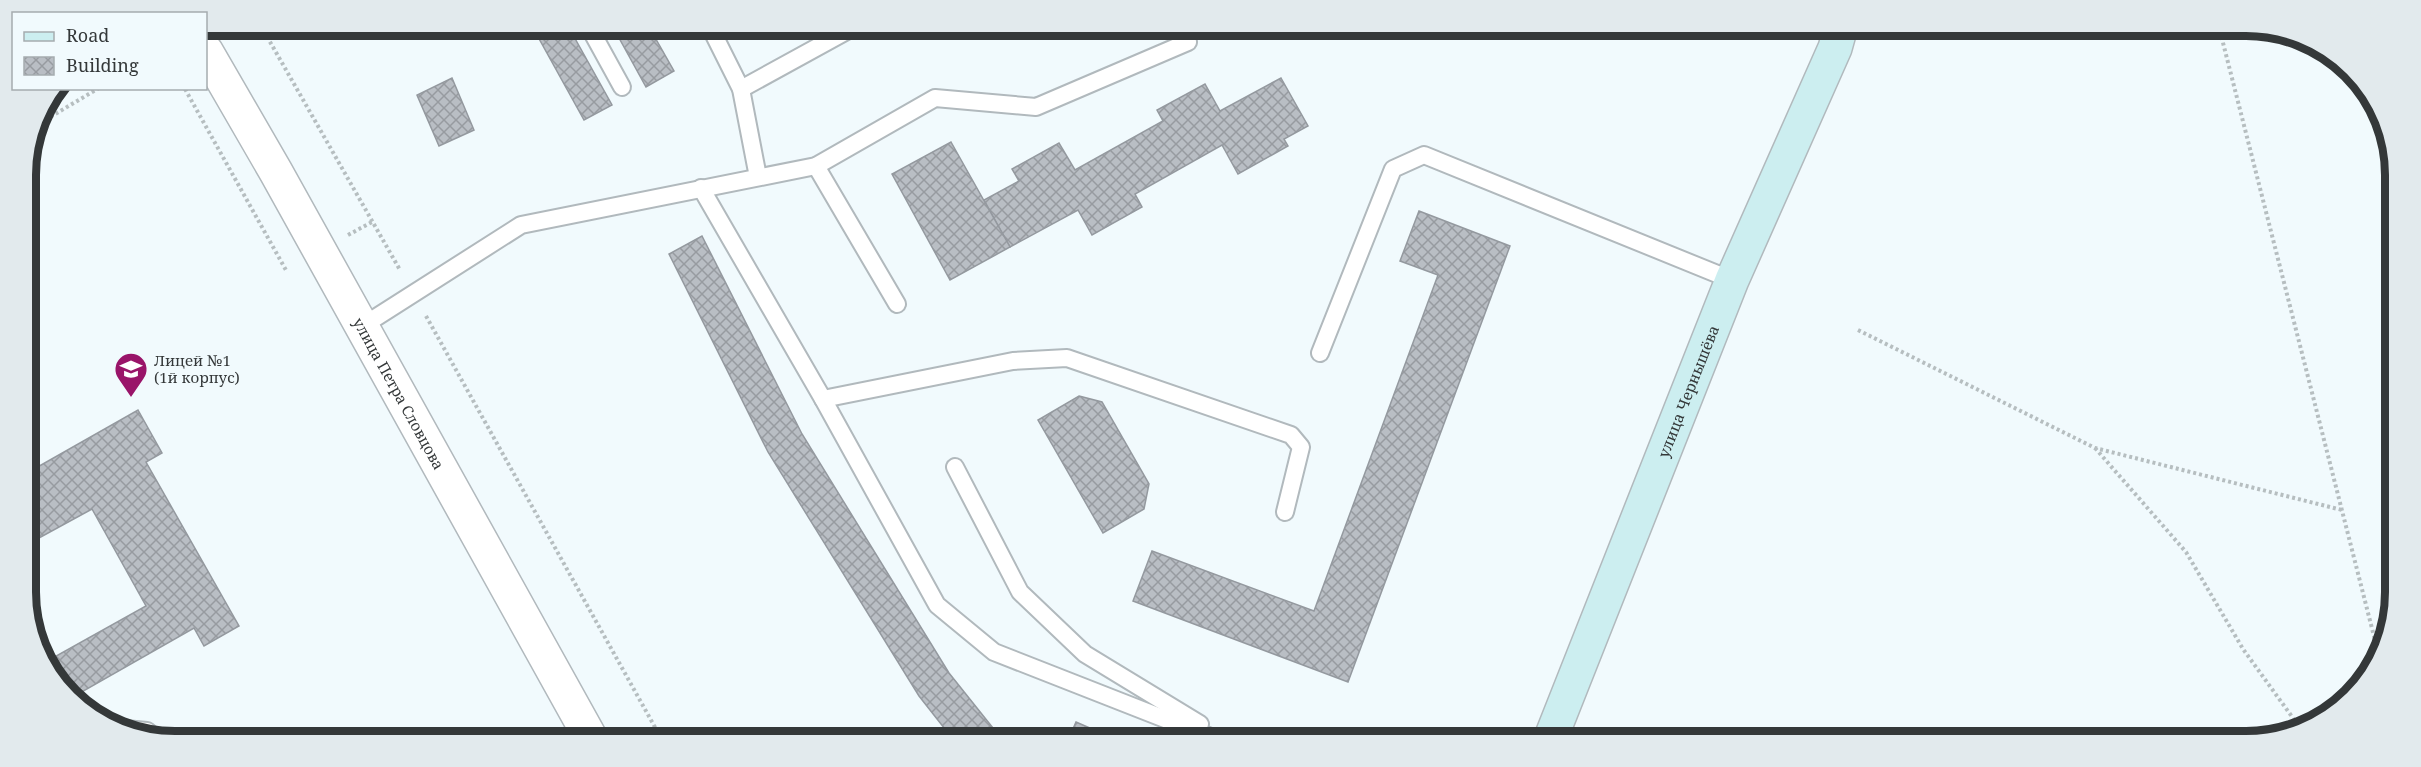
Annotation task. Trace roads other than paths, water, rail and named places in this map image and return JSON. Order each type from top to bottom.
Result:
[{"type":"street","name":"улица Чернышёва","points":[[1554,731],[1732,280],[1841,36]]},
{"type":"street","name":"улица Петра Словцова","points":[[207,53],[276,172],[587,731]]},
{"type":"lane","points":[[593,36],[622,87]]},
{"type":"lane","points":[[715,36],[741,88],[758,177]]},
{"type":"lane","points":[[741,88],[837,36]]},
{"type":"lane","points":[[361,327],[521,225],[816,166],[935,98],[1036,107],[1188,42]]},
{"type":"lane","points":[[1320,353],[1393,169],[1424,155],[1732,280]]},
{"type":"lane","points":[[816,166],[897,304]]},
{"type":"lane","points":[[701,189],[823,399],[937,604],[994,652],[1196,731]]},
{"type":"lane","points":[[823,399],[1013,361],[1067,358],[1291,435],[1301,447],[1285,512]]},
{"type":"lane","points":[[955,467],[1020,592],[1085,654],[1210,731]]},
{"type":"place","name":"Лицей №1 (1й корпус)","points":[[131,398]]}]
